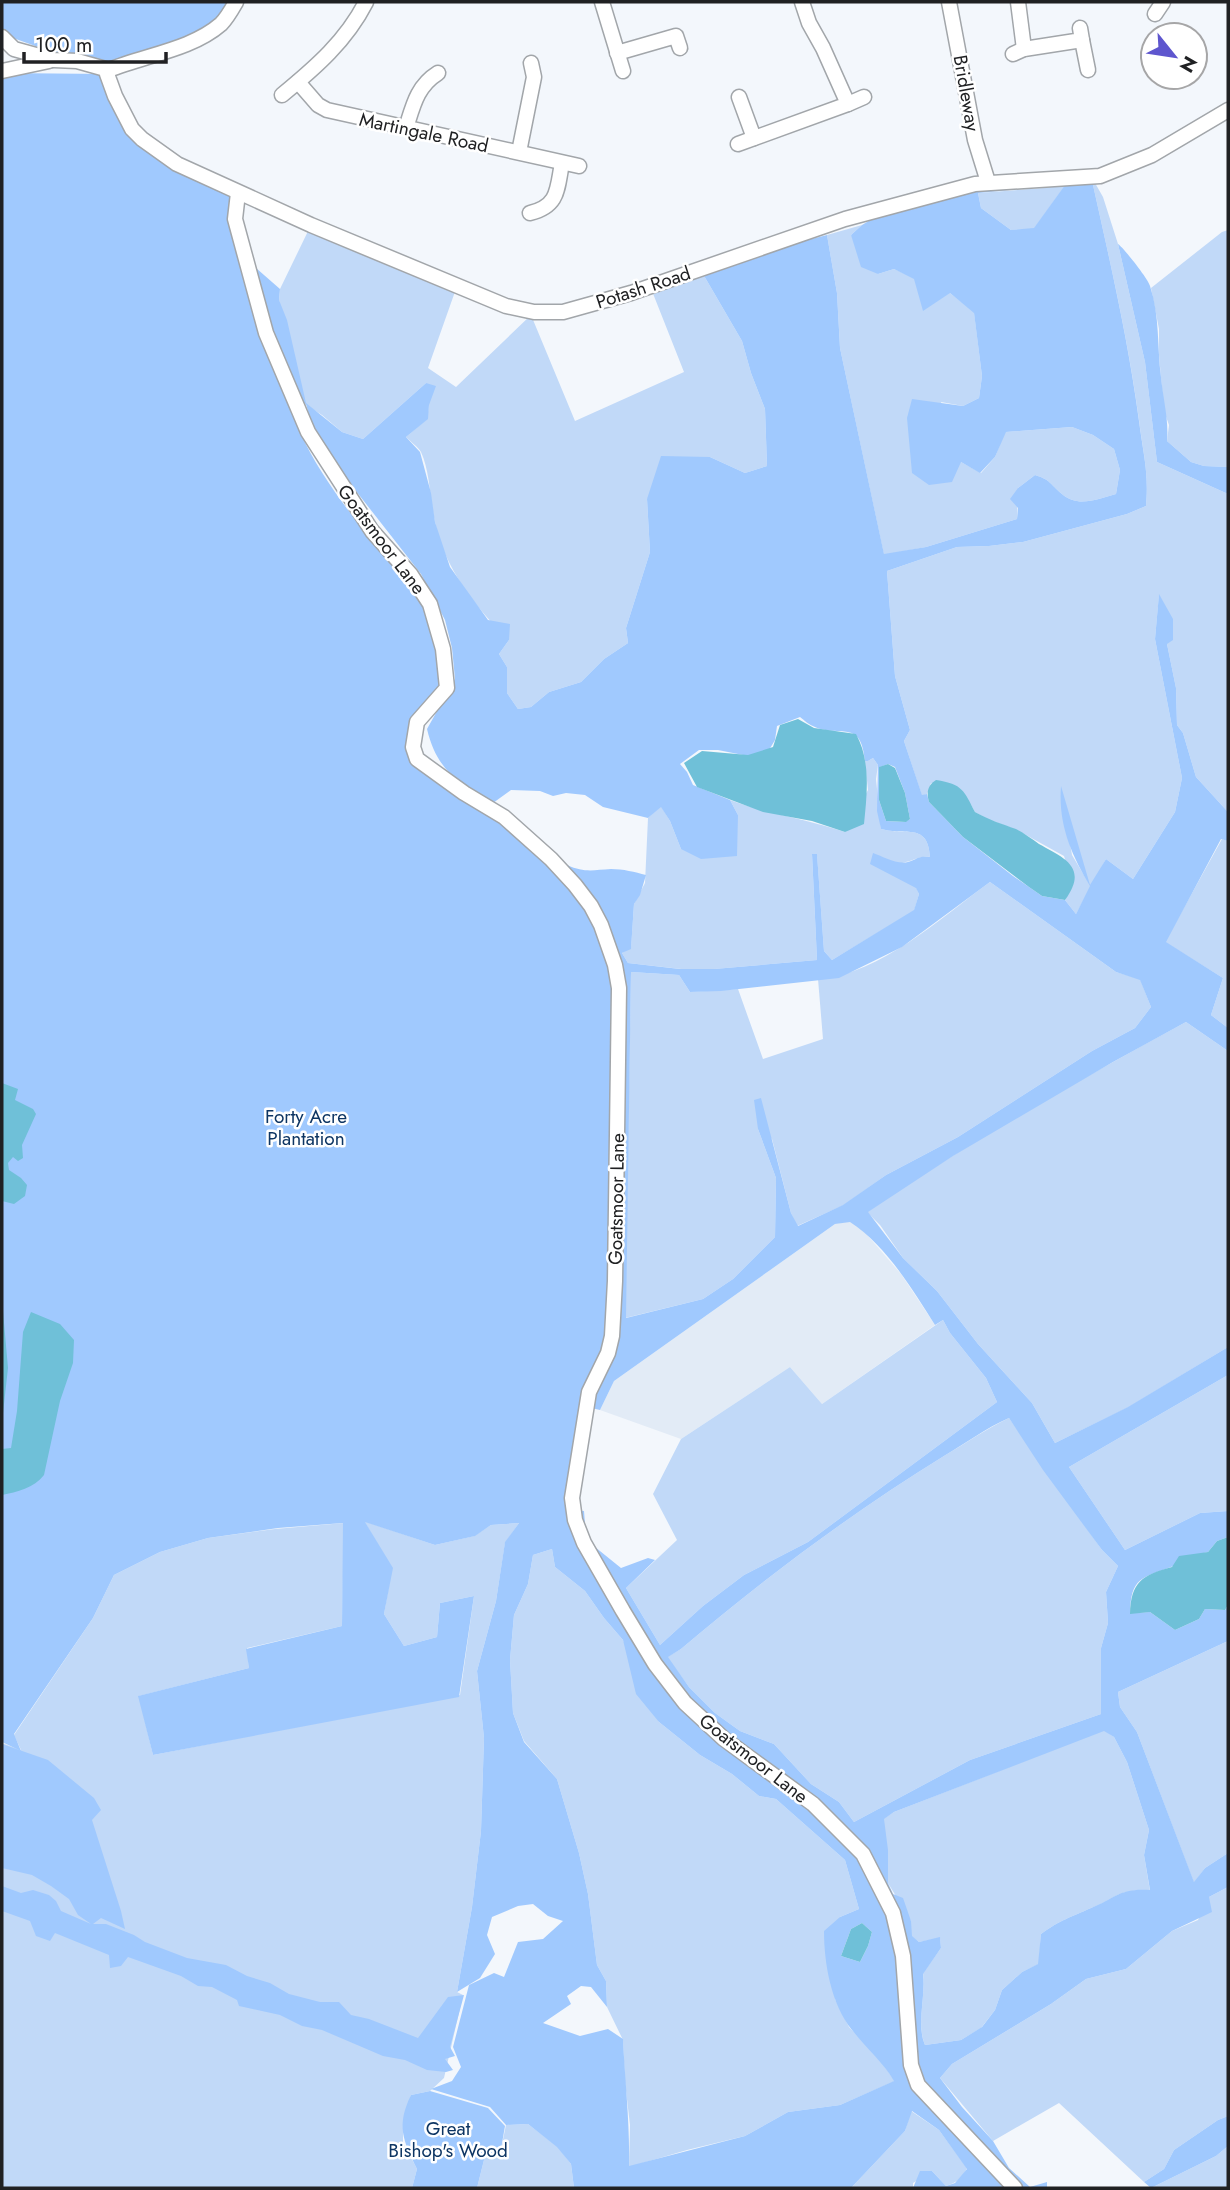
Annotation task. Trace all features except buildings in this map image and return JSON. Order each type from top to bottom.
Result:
[{"type":"street","points":[[2,37],[13,49],[54,60],[77,61],[108,72],[207,33],[222,23],[236,2]]},
{"type":"street","points":[[282,95],[324,60],[342,40],[366,2]]},
{"type":"street","points":[[603,2],[622,71]]},
{"type":"street","points":[[802,2],[809,23],[848,104]]},
{"type":"street","name":"Bridleway","points":[[950,2],[975,140],[988,182]]},
{"type":"street","points":[[1018,2],[1018,52],[1081,34],[1088,70]]},
{"type":"street","points":[[617,53],[676,37]]},
{"type":"street","points":[[2,71],[54,60]]},
{"type":"street","points":[[519,152],[534,77],[531,63]]},
{"type":"street","name":"Potash Road","points":[[108,72],[123,114],[142,139],[177,164],[238,193],[506,306],[534,312],[563,312],[631,293],[845,219],[988,182],[1100,176],[1152,155],[1228,110]]},
{"type":"street","points":[[406,128],[418,93],[429,79],[438,73]]},
{"type":"street","name":"Martingale Road","points":[[298,82],[318,105],[327,110],[579,166]]},
{"type":"street","points":[[739,97],[754,138]]},
{"type":"street","points":[[738,144],[864,97]]},
{"type":"street","points":[[530,213],[547,207],[554,201],[562,163]]},
{"type":"street","name":"Goatsmoor Lane","points":[[238,193],[235,219],[266,333],[308,432],[372,531],[411,575],[430,604],[443,649],[447,688],[417,722],[413,747],[418,759],[464,793],[504,817],[551,859],[591,906],[601,925],[615,965],[619,988],[612,1336],[608,1353],[589,1392],[572,1498],[575,1520],[584,1543],[655,1664],[685,1703],[724,1739],[813,1804],[863,1854],[893,1913],[903,1956],[914,2077],[918,2085],[1015,2188]]},
{"type":"shaded area","points":[[1091,176],[1103,197],[1118,244],[1145,362],[1157,462],[1228,494],[1228,812],[1196,777],[1183,733],[1177,725],[1176,688],[1167,644],[1165,606],[1159,595],[1155,639],[1182,778],[1175,812],[1133,879],[1106,859],[1076,914],[1065,900],[1073,885],[1064,856],[1017,830],[987,819],[975,812],[971,805],[931,783],[927,794],[922,796],[904,741],[910,730],[895,676],[887,571],[957,547],[1023,542],[1127,514],[1146,506],[1146,473],[1135,389]],"holes":[[[1061,789],[1088,882],[1072,855]]]},
{"type":"shaded area","points":[[1066,184],[1034,229],[1011,230],[981,208],[978,193],[1044,188]]},
{"type":"shaded area","points":[[311,225],[457,286],[428,368],[456,387],[531,315],[575,421],[684,372],[650,286],[703,274],[742,341],[765,409],[767,466],[745,473],[710,457],[647,499],[650,552],[626,628],[628,643],[604,659],[581,682],[549,692],[531,707],[518,709],[507,693],[507,667],[499,654],[509,640],[473,601],[446,556],[435,522],[424,460],[420,450],[406,437],[427,419],[429,405],[426,383],[363,439],[342,432],[322,415],[293,397],[279,300],[280,289]]},
{"type":"shaded area","points":[[862,225],[851,235],[878,274],[894,269],[950,293],[974,312],[982,376],[979,398],[963,406],[941,402],[961,462],[981,473],[995,457],[1005,432],[1072,427],[1093,435],[1114,449],[1120,470],[1116,494],[1088,501],[1075,501],[1035,475],[1018,488],[1017,519],[926,547],[884,555],[840,348],[837,293],[827,235]]},
{"type":"shaded area","points":[[1228,230],[1228,467],[1204,466],[1191,462],[1167,441],[1169,425],[1164,411],[1159,329],[1151,288]]},
{"type":"shaded area","points":[[798,719],[814,728],[856,734],[866,766],[864,824],[845,832],[812,821],[763,812],[697,787],[684,763],[702,751],[748,755],[773,747],[780,725]]},
{"type":"shaded area","points":[[873,758],[878,765],[876,779],[881,829],[914,832],[925,839],[928,846],[930,857],[902,863],[898,876],[916,887],[919,894],[914,911],[832,960],[824,951],[817,855],[812,854],[817,960],[714,969],[681,969],[628,963],[622,953],[631,948],[634,904],[645,883],[648,818],[661,806],[681,849],[738,815],[730,800],[845,832],[868,790],[865,761]]},
{"type":"shaded area","points":[[888,764],[895,768],[905,793],[910,819],[906,822],[886,821],[879,800],[879,767]]},
{"type":"shaded area","points":[[936,780],[962,790],[975,812],[1016,829],[1065,859],[1074,871],[1075,879],[1065,900],[1042,896],[963,837],[929,802],[928,789]]},
{"type":"shaded area","points":[[1222,839],[1228,841],[1228,1028],[1211,1015],[1223,978],[1165,942]]},
{"type":"shaded area","points":[[990,882],[1116,972],[1140,979],[1151,1007],[1135,1028],[1092,1051],[958,1137],[886,1175],[844,1205],[797,1226],[791,1213],[772,1139],[758,1129],[776,1178],[775,1237],[733,1279],[703,1299],[625,1318],[631,972],[679,975],[690,992],[738,989],[763,1059],[823,1039],[818,979],[841,975],[887,956]]},
{"type":"shaded area","points":[[1186,1022],[1228,1051],[1228,1347],[1129,1407],[1055,1443],[1032,1403],[978,1344],[937,1291],[903,1258],[880,1225],[867,1212],[1024,1112]]},
{"type":"shaded area","points":[[2,1083],[18,1089],[15,1100],[33,1109],[36,1114],[22,1145],[23,1158],[18,1161],[13,1157],[8,1163],[9,1170],[27,1185],[25,1196],[14,1204],[2,1201]]},
{"type":"shaded area","points":[[850,1221],[862,1229],[901,1274],[935,1325],[822,1404],[790,1367],[681,1439],[600,1410],[614,1381],[835,1224]]},
{"type":"shaded area","points":[[2,1300],[8,1368],[2,1422]]},
{"type":"shaded area","points":[[31,1312],[60,1324],[74,1340],[73,1363],[60,1401],[44,1475],[30,1486],[2,1495],[2,1449],[11,1448],[17,1411],[23,1332]]},
{"type":"shaded area","points":[[943,1320],[950,1333],[986,1378],[997,1402],[808,1542],[744,1575],[703,1606],[660,1645],[626,1588],[677,1540],[653,1494],[681,1439],[790,1367],[822,1404]]},
{"type":"shaded area","points":[[1228,1375],[1228,1511],[1200,1513],[1125,1550],[1069,1467]]},
{"type":"shaded area","points":[[1009,1418],[1102,1550],[1118,1566],[1106,1592],[1108,1623],[1101,1648],[1101,1714],[970,1760],[854,1822],[839,1802],[811,1784],[774,1744],[740,1731],[715,1713],[689,1687],[667,1657],[681,1649],[776,1572],[842,1524],[909,1478]]},
{"type":"shaded area","points":[[364,1521],[435,1545],[474,1536],[491,1525],[519,1523],[505,1543],[496,1601],[477,1671],[484,1738],[481,1831],[472,1907],[457,1992],[463,1995],[444,2078],[430,2091],[411,2095],[403,2129],[403,2142],[417,2169],[412,2188],[2,2188],[2,1743],[21,1750],[14,1735],[93,1618],[114,1575],[160,1552],[208,1538],[275,1529],[344,1523],[342,1626],[247,1648],[249,1668],[139,1696],[153,1755],[460,1695],[474,1596],[440,1603],[437,1637],[404,1646],[384,1614],[392,1568]]},
{"type":"shaded area","points":[[1228,1537],[1228,1605],[1225,1610],[1205,1609],[1199,1619],[1175,1630],[1150,1612],[1130,1614],[1136,1587],[1146,1577],[1172,1567],[1179,1556],[1208,1552],[1217,1541]]},
{"type":"shaded area","points":[[552,1549],[555,1567],[585,1591],[623,1640],[659,1722],[700,1755],[732,1774],[759,1796],[776,1799],[845,1860],[859,1909],[840,1917],[835,1999],[849,2027],[895,2081],[840,2105],[788,2112],[745,2136],[629,2167],[630,2125],[623,2040],[607,2007],[606,1981],[597,1965],[588,1894],[579,1853],[557,1779],[524,1741],[513,1713],[510,1660],[514,1615],[528,1584],[533,1555]]},
{"type":"shaded area","points":[[1228,1641],[1228,1853],[1205,1868],[1194,1883],[1137,1732],[1120,1707],[1118,1692]]},
{"type":"shaded area","points":[[1104,1730],[1114,1737],[1127,1762],[1149,1830],[1144,1855],[1150,1891],[1131,1891],[1119,1895],[1048,1929],[1041,1934],[1039,1964],[1022,1972],[1002,1990],[995,2010],[981,2028],[961,2040],[925,2045],[921,2028],[923,1973],[941,1948],[940,1938],[919,1942],[911,1936],[911,1921],[888,1883],[883,1819],[894,1812]]},
{"type":"shaded area","points":[[1228,1887],[1228,2116],[1174,2150],[1164,2169],[1144,2182],[1059,2103],[993,2141],[940,2078],[952,2064],[1051,2004],[1086,1979],[1126,1969],[1172,1931],[1198,1920],[1209,1897]]},
{"type":"shaded area","points":[[862,1923],[872,1932],[860,1962],[841,1956],[851,1929]]},
{"type":"shaded area","points":[[911,2111],[939,2130],[967,2168],[963,2175],[946,2186],[932,2171],[913,2183],[913,2188],[851,2188],[905,2131]]},
{"type":"shaded area","points":[[528,2124],[558,2147],[571,2164],[574,2188],[477,2188],[485,2156],[501,2149],[506,2125]]},
{"type":"shaded area","points":[[1228,2146],[1228,2188],[1151,2188],[1216,2156]]},
{"type":"green space","points":[[2,2],[236,2],[207,33],[108,67],[77,61],[2,34]]},
{"type":"green space","name":"Forty Acre Plantation","points":[[2,73],[107,74],[132,129],[177,164],[238,193],[235,219],[248,261],[280,289],[279,300],[287,320],[306,403],[342,432],[363,439],[426,383],[436,386],[429,405],[428,419],[406,437],[420,452],[431,493],[435,522],[450,567],[488,620],[510,624],[509,640],[499,654],[507,667],[507,693],[518,709],[531,707],[549,692],[581,682],[604,659],[628,643],[626,628],[650,552],[647,499],[661,456],[710,457],[745,473],[767,466],[765,409],[742,341],[703,274],[765,251],[827,235],[837,293],[840,348],[884,554],[926,547],[1017,519],[1018,508],[1010,499],[1018,488],[1035,475],[1075,501],[1088,501],[1116,494],[1120,470],[1114,449],[1093,435],[1072,427],[1006,432],[995,457],[980,473],[961,462],[952,482],[929,485],[912,473],[907,418],[912,399],[963,406],[979,398],[982,376],[974,313],[950,293],[923,311],[914,279],[894,269],[878,274],[861,267],[851,235],[892,207],[975,184],[1091,176],[1129,359],[1145,463],[1146,506],[1127,514],[1023,542],[957,547],[887,571],[895,676],[910,730],[904,741],[922,795],[927,794],[929,802],[963,837],[1042,896],[1065,900],[1076,914],[1090,886],[1067,838],[1062,813],[1061,786],[1090,885],[1106,859],[1133,879],[1175,812],[1182,778],[1155,639],[1159,594],[1173,619],[1173,640],[1167,644],[1176,688],[1177,725],[1183,733],[1196,777],[1228,812],[1228,841],[1221,839],[1166,942],[1223,978],[1211,1015],[1228,1028],[1228,1051],[1186,1022],[953,1156],[868,1212],[903,1258],[937,1291],[978,1344],[1032,1403],[1055,1443],[1128,1407],[1228,1347],[1228,1375],[1069,1467],[1125,1550],[1200,1513],[1228,1511],[1228,1537],[1217,1541],[1208,1552],[1145,1577],[1133,1593],[1130,1613],[1150,1612],[1175,1630],[1199,1619],[1205,1609],[1225,1610],[1228,1605],[1228,1641],[1118,1692],[1120,1707],[1137,1732],[1194,1882],[1205,1868],[1228,1853],[1228,1887],[1209,1897],[1212,1912],[1172,1931],[1126,1969],[1086,1979],[1051,2004],[952,2064],[940,2078],[993,2141],[1009,2168],[1030,2187],[1047,2182],[1047,2188],[913,2188],[920,2171],[932,2171],[946,2186],[955,2183],[967,2169],[939,2130],[912,2111],[905,2131],[851,2188],[574,2188],[571,2164],[557,2147],[528,2124],[506,2125],[490,2107],[431,2089],[452,2081],[461,2067],[453,2047],[469,1985],[494,1973],[504,1977],[518,1942],[543,1939],[563,1921],[548,1916],[533,1904],[518,1906],[492,1917],[487,1935],[495,1954],[480,1978],[457,1992],[472,1907],[481,1831],[484,1738],[477,1671],[496,1601],[505,1542],[519,1523],[491,1525],[475,1536],[435,1545],[365,1522],[393,1568],[384,1614],[404,1646],[437,1637],[440,1603],[474,1596],[459,1697],[153,1755],[138,1696],[249,1668],[246,1649],[342,1626],[343,1523],[278,1528],[208,1538],[160,1552],[114,1575],[93,1618],[14,1734],[21,1751],[2,1742]],"holes":[[[1065,185],[1034,228],[1011,230],[981,208],[978,193]],[[249,264],[266,333],[293,397],[306,404],[311,422],[345,477],[421,574],[445,620],[452,648],[455,679],[427,729],[443,765],[459,781],[493,803],[511,790],[540,791],[553,796],[566,793],[585,795],[603,807],[648,818],[661,807],[670,821],[681,849],[701,859],[737,856],[738,815],[730,800],[693,785],[680,764],[699,750],[718,750],[748,756],[769,750],[775,740],[777,726],[800,717],[815,727],[848,732],[859,739],[865,761],[873,758],[878,765],[877,811],[881,829],[914,832],[925,839],[928,846],[930,857],[920,857],[904,863],[873,853],[870,864],[916,888],[919,894],[914,910],[832,960],[824,951],[817,854],[812,854],[817,960],[714,969],[680,969],[628,963],[622,953],[631,949],[634,904],[640,895],[646,875],[615,869],[584,870],[567,865],[565,870],[597,905],[614,950],[610,952],[619,988],[612,1336],[587,1407],[600,1410],[614,1381],[835,1224],[850,1222],[863,1231],[886,1255],[935,1325],[943,1320],[950,1333],[986,1378],[997,1402],[808,1542],[744,1575],[703,1606],[660,1645],[626,1588],[655,1560],[648,1558],[621,1568],[586,1536],[584,1511],[574,1510],[569,1520],[583,1391],[608,1337],[613,987],[609,964],[589,908],[549,861],[508,828],[413,763],[406,749],[411,723],[440,684],[428,615],[412,587],[368,536],[315,461],[301,434],[259,331],[248,291]],[[888,764],[895,767],[905,793],[910,819],[905,822],[886,821],[879,800],[880,767]],[[990,882],[1116,972],[1140,980],[1151,1007],[1135,1028],[1092,1051],[958,1137],[886,1175],[843,1205],[798,1226],[791,1213],[761,1098],[754,1100],[758,1129],[776,1178],[775,1237],[733,1279],[703,1299],[626,1318],[631,972],[679,975],[690,992],[839,978],[902,947]],[[1009,1418],[1043,1470],[1102,1550],[1118,1566],[1106,1592],[1108,1623],[1101,1648],[1101,1714],[970,1760],[854,1822],[839,1802],[811,1784],[774,1744],[740,1731],[715,1713],[689,1687],[668,1657],[842,1524],[992,1426]],[[552,1549],[555,1567],[585,1591],[623,1640],[636,1694],[659,1722],[700,1755],[732,1774],[759,1796],[776,1799],[845,1860],[859,1909],[840,1917],[824,1931],[830,1983],[845,2020],[894,2081],[840,2105],[788,2112],[745,2136],[629,2166],[623,2039],[608,2029],[580,2036],[543,2023],[571,2004],[567,1996],[581,1986],[591,1987],[607,2007],[606,1981],[597,1965],[588,1894],[557,1779],[524,1742],[513,1713],[510,1660],[514,1615],[528,1584],[533,1555]],[[1104,1731],[1114,1737],[1127,1762],[1149,1830],[1144,1855],[1150,1890],[1118,1895],[1048,1929],[1041,1934],[1038,1964],[1022,1972],[1002,1990],[995,2010],[982,2027],[961,2040],[925,2045],[921,2028],[923,1974],[941,1948],[940,1937],[919,1942],[912,1936],[911,1921],[903,1898],[893,1894],[888,1883],[884,1819],[894,1812]],[[862,1923],[872,1932],[860,1962],[841,1956],[851,1929]]]},
{"type":"green space","points":[[1118,244],[1145,277],[1153,297],[1167,417],[1167,441],[1191,462],[1204,466],[1228,467],[1228,494],[1157,462],[1145,362]]},
{"type":"green space","points":[[2,1744],[48,1760],[94,1798],[101,1810],[92,1820],[125,1929],[101,1918],[93,1924],[106,1924],[187,1958],[226,1965],[289,1994],[320,2002],[339,2002],[351,2015],[418,2038],[448,1997],[464,1995],[450,2047],[455,2056],[445,2059],[453,2070],[427,2070],[405,2060],[383,2056],[322,2030],[302,2026],[280,2015],[239,2006],[237,2000],[212,1987],[198,1986],[181,1976],[128,1957],[121,1966],[110,1968],[109,1955],[55,1933],[50,1941],[36,1936],[30,1921],[2,1911],[2,1886],[21,1893],[33,1890],[49,1895],[61,1911],[91,1924],[78,1915],[69,1899],[51,1886],[32,1875],[2,1868]]},
{"type":"green space","name":"Great Bishop's Wood","points":[[430,2091],[488,2108],[505,2126],[501,2149],[485,2156],[477,2188],[412,2188],[417,2169],[403,2133],[404,2116],[411,2095]]},
{"type":"green space","points":[[1228,2116],[1228,2146],[1216,2156],[1151,2188],[1144,2182],[1164,2169],[1174,2150]]}]
